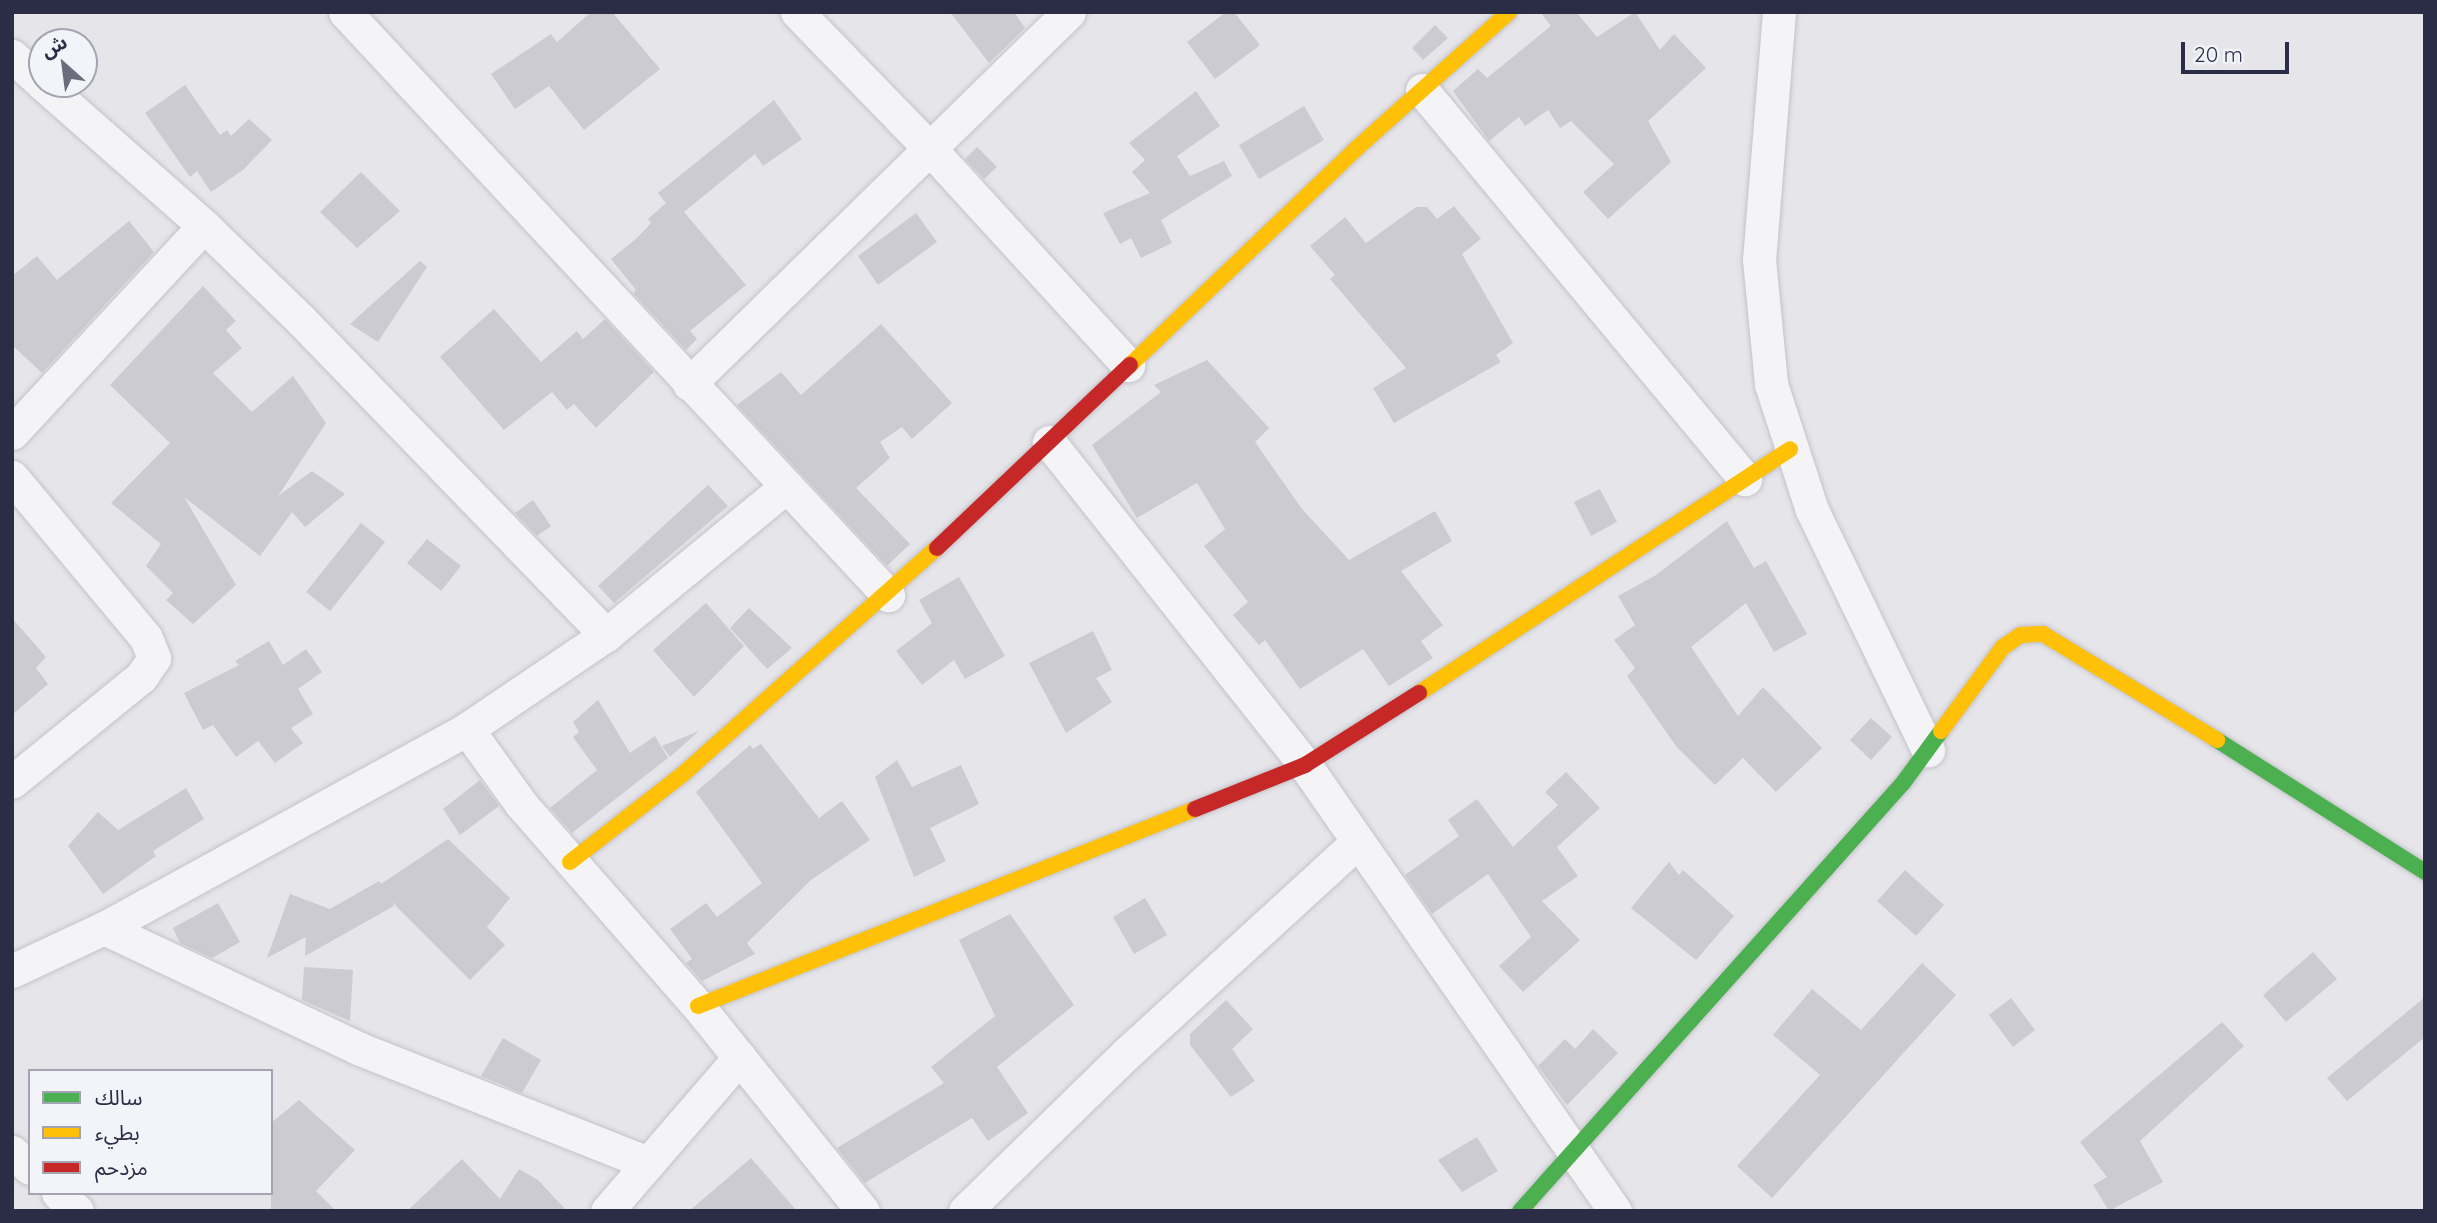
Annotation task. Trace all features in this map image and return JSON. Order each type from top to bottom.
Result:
[{"type":"street","points":[[345,12],[888,595]]},
{"type":"street","points":[[797,12],[932,150],[1128,365]]},
{"type":"street","points":[[689,384],[932,150],[1069,12]]},
{"type":"street","points":[[1779,12],[1759,259],[1771,384],[1812,510],[1928,750]]},
{"type":"street","points":[[570,862],[683,774],[888,595],[1128,365],[1422,90],[1495,16]]},
{"type":"street","points":[[12,57],[28,70]]},
{"type":"street","points":[[1422,90],[1745,479]]},
{"type":"street","points":[[60,98],[204,226],[606,635]]},
{"type":"street","points":[[12,433],[204,226]]},
{"type":"street","points":[[1049,442],[1305,765],[1615,1211]]},
{"type":"street","points":[[698,1006],[1305,765],[1544,614],[1790,449]]},
{"type":"street","points":[[12,477],[146,638],[154,658],[141,677],[12,782]]},
{"type":"street","points":[[12,971],[104,929],[467,729],[606,635],[787,486]]},
{"type":"street","points":[[1520,1211],[1928,750],[2003,647],[2021,635],[2043,634],[2085,656],[2425,872]]},
{"type":"street","points":[[467,729],[570,862],[698,1006],[863,1211]]},
{"type":"street","points":[[964,1211],[1126,1054],[1357,842]]},
{"type":"street","points":[[104,929],[360,1049],[649,1163]]},
{"type":"street","points":[[607,1211],[740,1057]]},
{"type":"street","points":[[12,1152],[28,1166]]},
{"type":"street","points":[[60,1195],[77,1211]]},
{"type":"building","points":[[591,12],[612,12],[660,69],[584,130],[549,86],[515,109],[491,74],[551,34],[557,42]]},
{"type":"building","points":[[950,12],[1014,12],[1025,28],[989,63]]},
{"type":"building","points":[[1226,12],[1234,12],[1260,45],[1215,79],[1187,42]]},
{"type":"building","points":[[1540,12],[1576,12],[1597,37],[1635,12],[1660,50],[1674,34],[1706,68],[1648,121],[1671,162],[1608,219],[1583,192],[1614,164],[1571,121],[1560,128],[1548,110],[1525,126],[1519,117],[1489,141],[1453,91],[1478,69],[1487,78],[1551,26]]},
{"type":"building","points":[[1435,25],[1448,38],[1423,60],[1412,48]]},
{"type":"building","points":[[185,85],[220,135],[227,130],[231,136],[249,119],[272,140],[243,170],[211,192],[197,171],[190,177],[145,113]]},
{"type":"building","points":[[1196,91],[1220,126],[1177,156],[1190,176],[1224,161],[1232,176],[1161,220],[1172,243],[1141,258],[1131,238],[1120,244],[1103,213],[1150,193],[1132,172],[1145,160],[1129,143]]},
{"type":"building","points":[[774,100],[802,139],[763,166],[755,154],[684,212],[746,285],[690,331],[697,339],[686,350],[633,293],[636,290],[611,259],[637,238],[651,223],[648,219],[666,203],[658,193]]},
{"type":"building","points":[[1304,106],[1324,140],[1259,179],[1239,145]]},
{"type":"building","points":[[977,147],[997,167],[984,179],[965,159]]},
{"type":"building","points":[[361,172],[400,211],[357,248],[320,212]]},
{"type":"building","points":[[1454,206],[1481,239],[1462,254],[1513,343],[1496,355],[1501,362],[1394,423],[1373,388],[1406,368],[1330,279],[1335,275],[1310,246],[1345,217],[1366,243],[1416,207],[1427,207],[1437,219]]},
{"type":"building","points":[[916,213],[937,242],[878,285],[858,256]]},
{"type":"building","points":[[129,221],[154,252],[42,373],[12,345],[12,276],[37,256],[57,280]]},
{"type":"building","points":[[420,261],[427,267],[378,342],[350,324]]},
{"type":"building","points":[[203,286],[236,321],[226,330],[242,348],[213,373],[252,412],[293,376],[326,423],[278,496],[312,471],[345,494],[305,527],[292,512],[260,556],[184,497],[236,585],[193,624],[166,600],[173,593],[146,566],[161,544],[111,503],[170,443],[110,385]]},
{"type":"building","points":[[494,309],[541,362],[577,331],[583,339],[605,319],[654,372],[596,428],[574,404],[567,410],[552,392],[504,430],[440,357]]},
{"type":"building","points":[[881,324],[952,403],[912,439],[902,427],[880,442],[890,458],[856,488],[910,544],[887,566],[737,405],[781,372],[801,395]]},
{"type":"building","points":[[1207,360],[1269,428],[1255,442],[1302,509],[1349,560],[1435,511],[1452,541],[1401,571],[1443,625],[1421,641],[1433,658],[1389,686],[1363,649],[1300,689],[1265,640],[1259,645],[1233,615],[1248,602],[1204,546],[1225,529],[1197,483],[1137,518],[1092,445],[1161,392],[1154,385]]},
{"type":"building","points":[[708,485],[728,506],[614,603],[598,586]]},
{"type":"building","points":[[1600,489],[1617,522],[1591,536],[1574,502]]},
{"type":"building","points":[[533,500],[551,526],[537,536],[515,513]]},
{"type":"building","points":[[1727,521],[1754,568],[1766,561],[1807,634],[1774,652],[1746,603],[1691,647],[1738,716],[1763,687],[1822,748],[1776,792],[1743,758],[1715,785],[1676,746],[1627,676],[1635,668],[1614,640],[1635,625],[1618,596],[1656,575]]},
{"type":"building","points":[[361,523],[385,542],[330,611],[306,592]]},
{"type":"building","points":[[427,539],[461,566],[441,591],[407,563]]},
{"type":"building","points":[[959,577],[1005,656],[965,679],[954,660],[922,685],[896,651],[932,623],[919,600]]},
{"type":"building","points":[[706,603],[744,646],[694,697],[653,650]]},
{"type":"building","points":[[749,608],[792,648],[767,669],[730,628]]},
{"type":"building","points":[[12,618],[46,657],[36,668],[48,684],[12,715]]},
{"type":"building","points":[[1093,631],[1112,670],[1096,678],[1112,702],[1066,733],[1029,663]]},
{"type":"building","points":[[269,641],[283,665],[306,649],[322,672],[298,689],[313,714],[291,728],[303,743],[275,763],[258,741],[236,757],[213,725],[203,730],[184,693],[239,665],[235,661]]},
{"type":"building","points":[[598,700],[630,753],[655,736],[668,758],[572,833],[550,808],[597,770],[573,737],[579,732],[573,722]]},
{"type":"building","points":[[1871,718],[1892,737],[1871,760],[1850,740]]},
{"type":"building","points":[[699,731],[670,757],[662,746]]},
{"type":"building","points":[[761,744],[819,818],[842,801],[870,840],[811,880],[747,943],[755,954],[702,981],[686,963],[692,959],[670,929],[706,903],[717,917],[762,883],[696,792],[750,745],[753,749]]},
{"type":"building","points":[[897,760],[912,787],[961,765],[979,804],[930,828],[946,861],[914,877],[875,777]]},
{"type":"building","points":[[1566,772],[1600,808],[1557,847],[1578,876],[1542,901],[1580,940],[1523,992],[1499,966],[1531,937],[1488,874],[1432,914],[1405,875],[1459,836],[1448,820],[1477,799],[1513,847],[1558,805],[1545,792]]},
{"type":"building","points":[[480,780],[499,806],[460,835],[443,809]]},
{"type":"building","points":[[186,788],[204,819],[153,851],[156,856],[103,894],[68,846],[98,812],[118,830]]},
{"type":"building","points":[[448,839],[510,898],[487,927],[505,945],[470,980],[392,902],[394,906],[305,956],[306,937],[267,958],[290,894],[330,909],[379,881],[381,884]]},
{"type":"building","points":[[1669,862],[1679,875],[1683,870],[1734,916],[1696,960],[1631,908]]},
{"type":"building","points":[[1905,870],[1944,905],[1916,936],[1877,901]]},
{"type":"building","points":[[1145,898],[1167,935],[1134,954],[1113,917]]},
{"type":"building","points":[[218,903],[240,942],[212,958],[180,943],[173,928]]},
{"type":"building","points":[[1010,914],[1074,1005],[997,1067],[1028,1113],[988,1141],[972,1118],[865,1183],[837,1148],[944,1083],[931,1067],[995,1016],[959,940]]},
{"type":"building","points":[[2313,952],[2337,979],[2286,1022],[2263,995]]},
{"type":"building","points":[[1922,963],[1956,995],[1772,1198],[1737,1166],[1820,1075],[1773,1035],[1812,989],[1861,1030]]},
{"type":"building","points":[[304,967],[353,970],[350,1021],[302,1000]]},
{"type":"building","points":[[2425,997],[2425,1037],[2347,1101],[2327,1078]]},
{"type":"building","points":[[2011,998],[2035,1030],[2013,1047],[1989,1015]]},
{"type":"building","points":[[1226,1000],[1253,1029],[1232,1049],[1255,1081],[1231,1097],[1190,1045],[1190,1034]]},
{"type":"building","points":[[2222,1022],[2244,1046],[2140,1141],[2163,1182],[2109,1211],[2093,1185],[2107,1177],[2080,1142]]},
{"type":"building","points":[[1593,1029],[1618,1053],[1567,1105],[1538,1066],[1565,1039],[1575,1049]]},
{"type":"building","points":[[503,1038],[541,1060],[522,1093],[481,1076]]},
{"type":"building","points":[[299,1100],[355,1150],[316,1191],[336,1211],[271,1211],[273,1121]]},
{"type":"building","points":[[1477,1137],[1498,1171],[1462,1192],[1438,1160]]},
{"type":"building","points":[[751,1158],[797,1211],[689,1211]]},
{"type":"building","points":[[462,1159],[500,1199],[519,1169],[538,1180],[567,1211],[407,1211]]},
{"type":"traffic: fast","points":[[1520,1211],[1903,783],[1941,731]]},
{"type":"traffic: fast","points":[[2217,740],[2425,872]]},
{"type":"traffic: slow","points":[[1130,365],[1357,148],[1509,12]]},
{"type":"traffic: slow","points":[[1419,693],[1790,449]]},
{"type":"traffic: slow","points":[[570,862],[683,774],[937,548]]},
{"type":"traffic: slow","points":[[1941,731],[2003,647],[2021,635],[2043,634],[2217,740]]},
{"type":"traffic: slow","points":[[698,1006],[1195,809]]},
{"type":"traffic: jam","points":[[937,548],[1130,365]]},
{"type":"traffic: jam","points":[[1195,809],[1305,765],[1419,693]]}]
